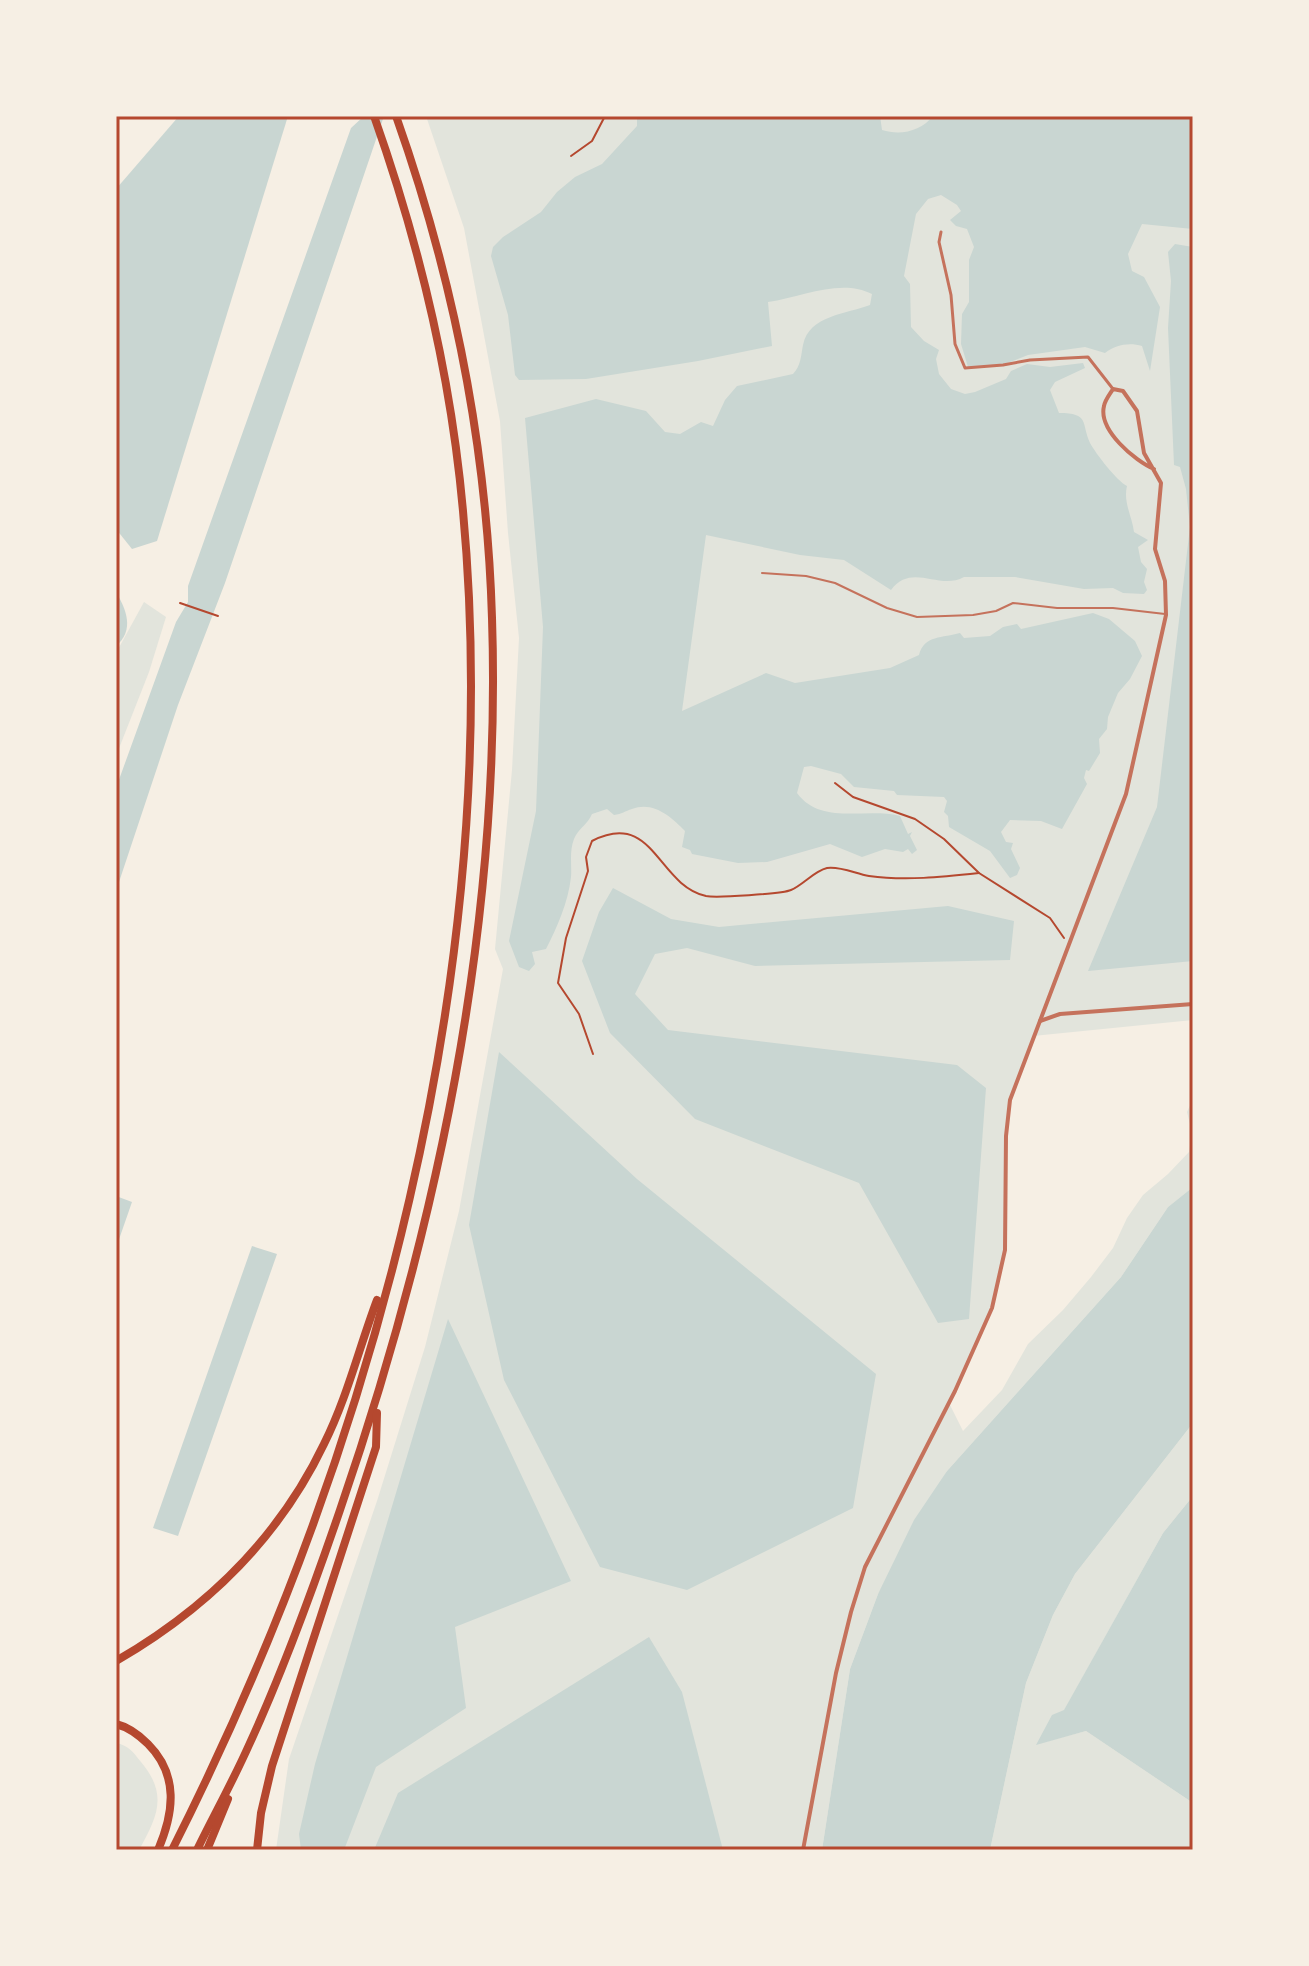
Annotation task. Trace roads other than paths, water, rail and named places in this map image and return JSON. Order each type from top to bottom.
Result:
[{"type":"highway","points":[[172,1850],[233,1725],[296,1572],[353,1406],[395,1255],[431,1090],[453,948],[469,773],[471,689],[467,560],[453,432],[428,296],[374,116]]},
{"type":"highway","points":[[207,1850],[314,1584],[377,1403],[418,1250],[452,1089],[474,952],[486,840],[491,746],[492,617],[480,469],[448,290],[396,116]]},
{"type":"highway","points":[[116,1661],[151,1641],[200,1604],[236,1571],[282,1516],[329,1433],[395,1255]]},
{"type":"highway","points":[[257,1850],[261,1813],[272,1766],[376,1447],[377,1403]]},
{"type":"highway","points":[[116,1724],[141,1737],[165,1766],[170,1781],[171,1813],[158,1850]]},
{"type":"highway","points":[[197,1850],[250,1744]]},
{"type":"street","points":[[803,1850],[836,1673],[865,1567],[955,1391],[992,1308],[1005,1250],[1006,1136],[1010,1100],[1126,794],[1166,615],[1165,581],[1155,549],[1161,483],[1144,453],[1137,411],[1123,391],[1113,389],[1088,357],[965,368],[955,344],[954,316],[939,242],[941,232]]},
{"type":"street","points":[[1113,389],[1104,405],[1103,418],[1126,451],[1140,463],[1154,469]]},
{"type":"street","points":[[1040,1021],[1060,1014],[1193,1004]]},
{"type":"lane","points":[[762,573],[806,576],[835,583],[887,608],[917,617],[973,615],[996,611],[1013,603],[1057,608],[1113,608],[1166,615]]}]
